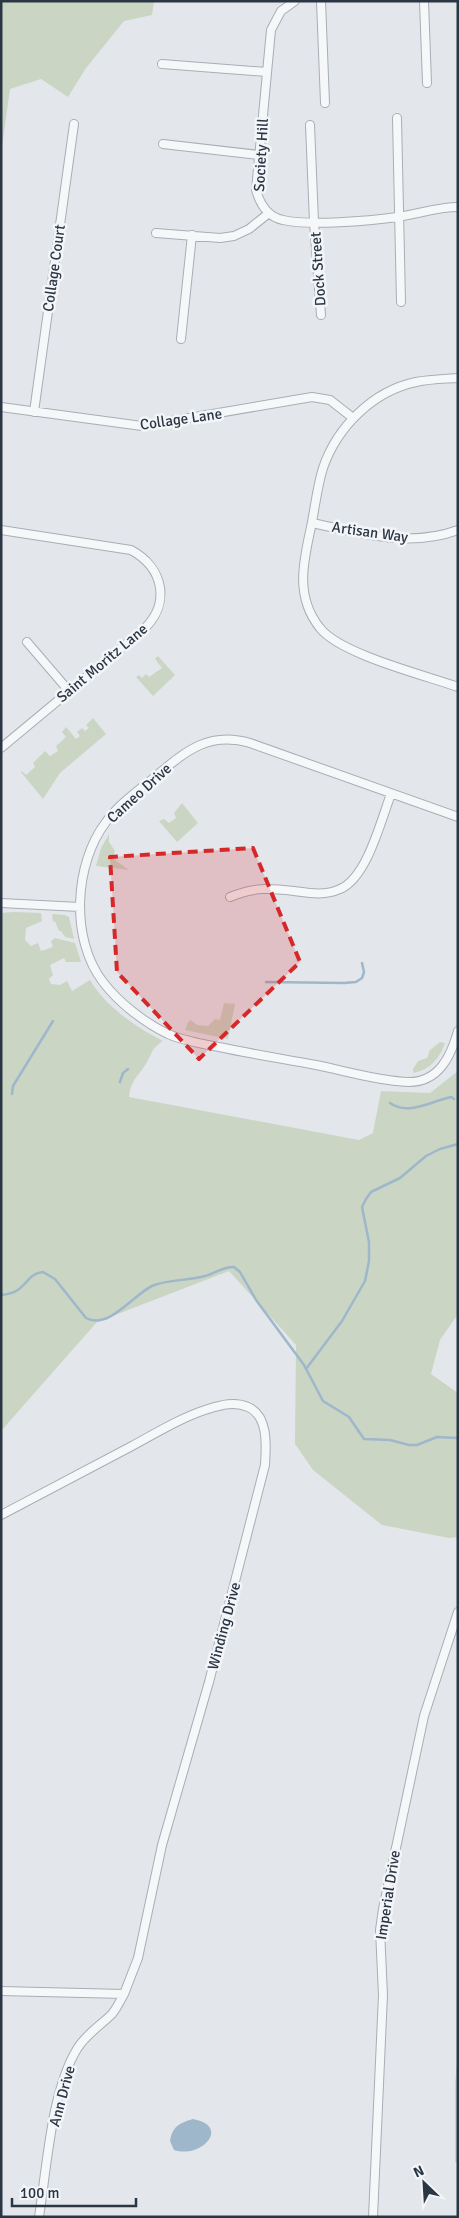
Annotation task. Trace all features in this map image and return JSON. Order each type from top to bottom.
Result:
[{"type":"street","name":"Society Hill","points":[[295,1],[281,11],[274,21],[272,30],[256,190],[259,200],[269,212],[281,220],[314,222],[399,217],[429,209],[458,207]]},
{"type":"street","points":[[321,1],[325,104]]},
{"type":"street","points":[[424,1],[427,83]]},
{"type":"street","points":[[162,64],[267,72]]},
{"type":"street","points":[[397,118],[401,302]]},
{"type":"street","name":"Collage Court","points":[[34,412],[74,124]]},
{"type":"street","name":"Dock Street","points":[[310,125],[314,222],[321,315]]},
{"type":"street","points":[[163,144],[260,155]]},
{"type":"street","points":[[156,233],[220,238],[234,236],[249,229],[269,212]]},
{"type":"street","points":[[181,339],[192,235]]},
{"type":"street","points":[[458,378],[424,380],[405,385],[379,398],[353,418],[339,437],[325,464],[303,566],[302,585],[306,604],[322,631],[332,640],[350,649],[458,687]]},
{"type":"street","name":"Collage Lane","points":[[1,407],[142,426],[312,397],[330,400],[353,418]]},
{"type":"street","name":"Artisan Way","points":[[312,523],[398,539],[428,538],[458,530]]},
{"type":"street","name":"Saint Moritz Lane","points":[[1,530],[122,548],[143,558],[154,569],[158,579],[160,602],[149,625],[1,748]]},
{"type":"street","points":[[28,642],[69,692]]},
{"type":"street","name":"Cameo Drive","points":[[458,817],[244,741],[223,739],[199,744],[182,755],[123,804],[106,821],[90,852],[80,906],[83,940],[103,982],[119,999],[146,1020],[180,1038],[229,1049],[409,1082],[426,1078],[441,1068],[449,1057],[458,1031]]},
{"type":"street","points":[[230,897],[256,888],[318,893],[332,892],[346,886],[355,879],[364,865],[391,794]]},
{"type":"street","points":[[1,903],[80,906]]},
{"type":"street","name":"Winding Drive","points":[[1,1515],[173,1425],[206,1410],[236,1403],[250,1407],[263,1424],[266,1438],[265,1465],[209,1682],[162,1846],[138,1958],[124,1994]]},
{"type":"street","name":"Imperial Drive","points":[[373,2217],[383,1995],[380,1952],[381,1918],[405,1795],[424,1716],[457,1615]]},
{"type":"street","points":[[1,1990],[124,1994]]},
{"type":"street","name":"Ann Drive","points":[[39,2217],[55,2114],[67,2070],[82,2043],[91,2031],[112,2014],[124,1994]]},
{"type":"highlighted area","points":[[253,848],[300,962],[199,1059],[117,972],[110,857]]},
{"type":"green space","points":[[1,1],[154,1],[152,15],[124,21],[86,68],[68,97],[41,79],[10,89],[1,154]]},
{"type":"green space","points":[[158,656],[175,675],[153,696],[136,677],[139,675],[142,678],[146,674],[149,677],[162,668],[155,659]]},
{"type":"green space","points":[[93,718],[106,734],[60,773],[43,799],[21,772],[26,775],[35,767],[33,763],[45,751],[50,756],[58,751],[56,746],[66,737],[62,732],[66,727],[76,739],[80,736],[77,732],[82,728],[85,731],[89,728],[86,725]]},
{"type":"green space","points":[[182,803],[198,823],[177,842],[159,821],[164,819],[169,823],[176,818],[174,813]]},
{"type":"green space","points":[[109,834],[109,842],[115,851],[112,858],[129,870],[96,866],[101,848]]},
{"type":"green space","points":[[1,913],[41,913],[42,921],[26,928],[25,940],[31,946],[38,943],[41,951],[53,947],[51,941],[55,938],[75,943],[81,962],[66,962],[64,958],[50,965],[53,975],[49,979],[51,984],[60,985],[67,981],[72,991],[90,980],[104,999],[122,1015],[163,1041],[154,1048],[133,1082],[129,1097],[359,1140],[373,1133],[381,1091],[430,1093],[458,1071],[458,1314],[440,1340],[431,1374],[458,1393],[458,1537],[449,1538],[382,1525],[313,1470],[295,1444],[296,1345],[229,1271],[97,1322],[1,1431]]},
{"type":"green space","points":[[52,914],[69,917],[74,939],[65,937],[59,931],[55,921],[53,922]]},
{"type":"green space","points":[[224,1003],[235,1004],[228,1039],[185,1030],[188,1022],[191,1020],[197,1025],[208,1026],[215,1019],[220,1020]]},
{"type":"green space","points":[[440,1042],[445,1043],[434,1062],[424,1069],[413,1073],[413,1069],[418,1061],[427,1058],[430,1050]]},
{"type":"green space","points":[[458,2054],[458,2162],[455,2162],[455,2083]]},
{"type":"water","points":[[193,2119],[204,2123],[210,2128],[211,2134],[208,2140],[194,2150],[184,2152],[174,2150],[170,2141],[172,2132],[180,2124]]},
{"type":"waterway","points":[[266,982],[356,982],[362,978],[364,972],[362,963]]},
{"type":"waterway","points":[[12,1094],[13,1086],[53,1021]]},
{"type":"waterway","points":[[120,1082],[123,1073],[128,1069]]},
{"type":"waterway","points":[[390,1103],[397,1107],[412,1108],[451,1097],[454,1099]]},
{"type":"waterway","points":[[306,1369],[342,1321],[365,1281],[369,1261],[369,1242],[362,1207],[366,1199],[371,1192],[400,1178],[426,1156],[440,1149],[458,1144]]},
{"type":"waterway","points":[[1,1295],[16,1291],[32,1276],[43,1272],[55,1279],[86,1318],[95,1320],[112,1316],[152,1286],[165,1282],[198,1278],[234,1267],[240,1272],[256,1300],[304,1365],[323,1401],[349,1417],[364,1439],[390,1440],[417,1445],[437,1437],[458,1438]]}]
